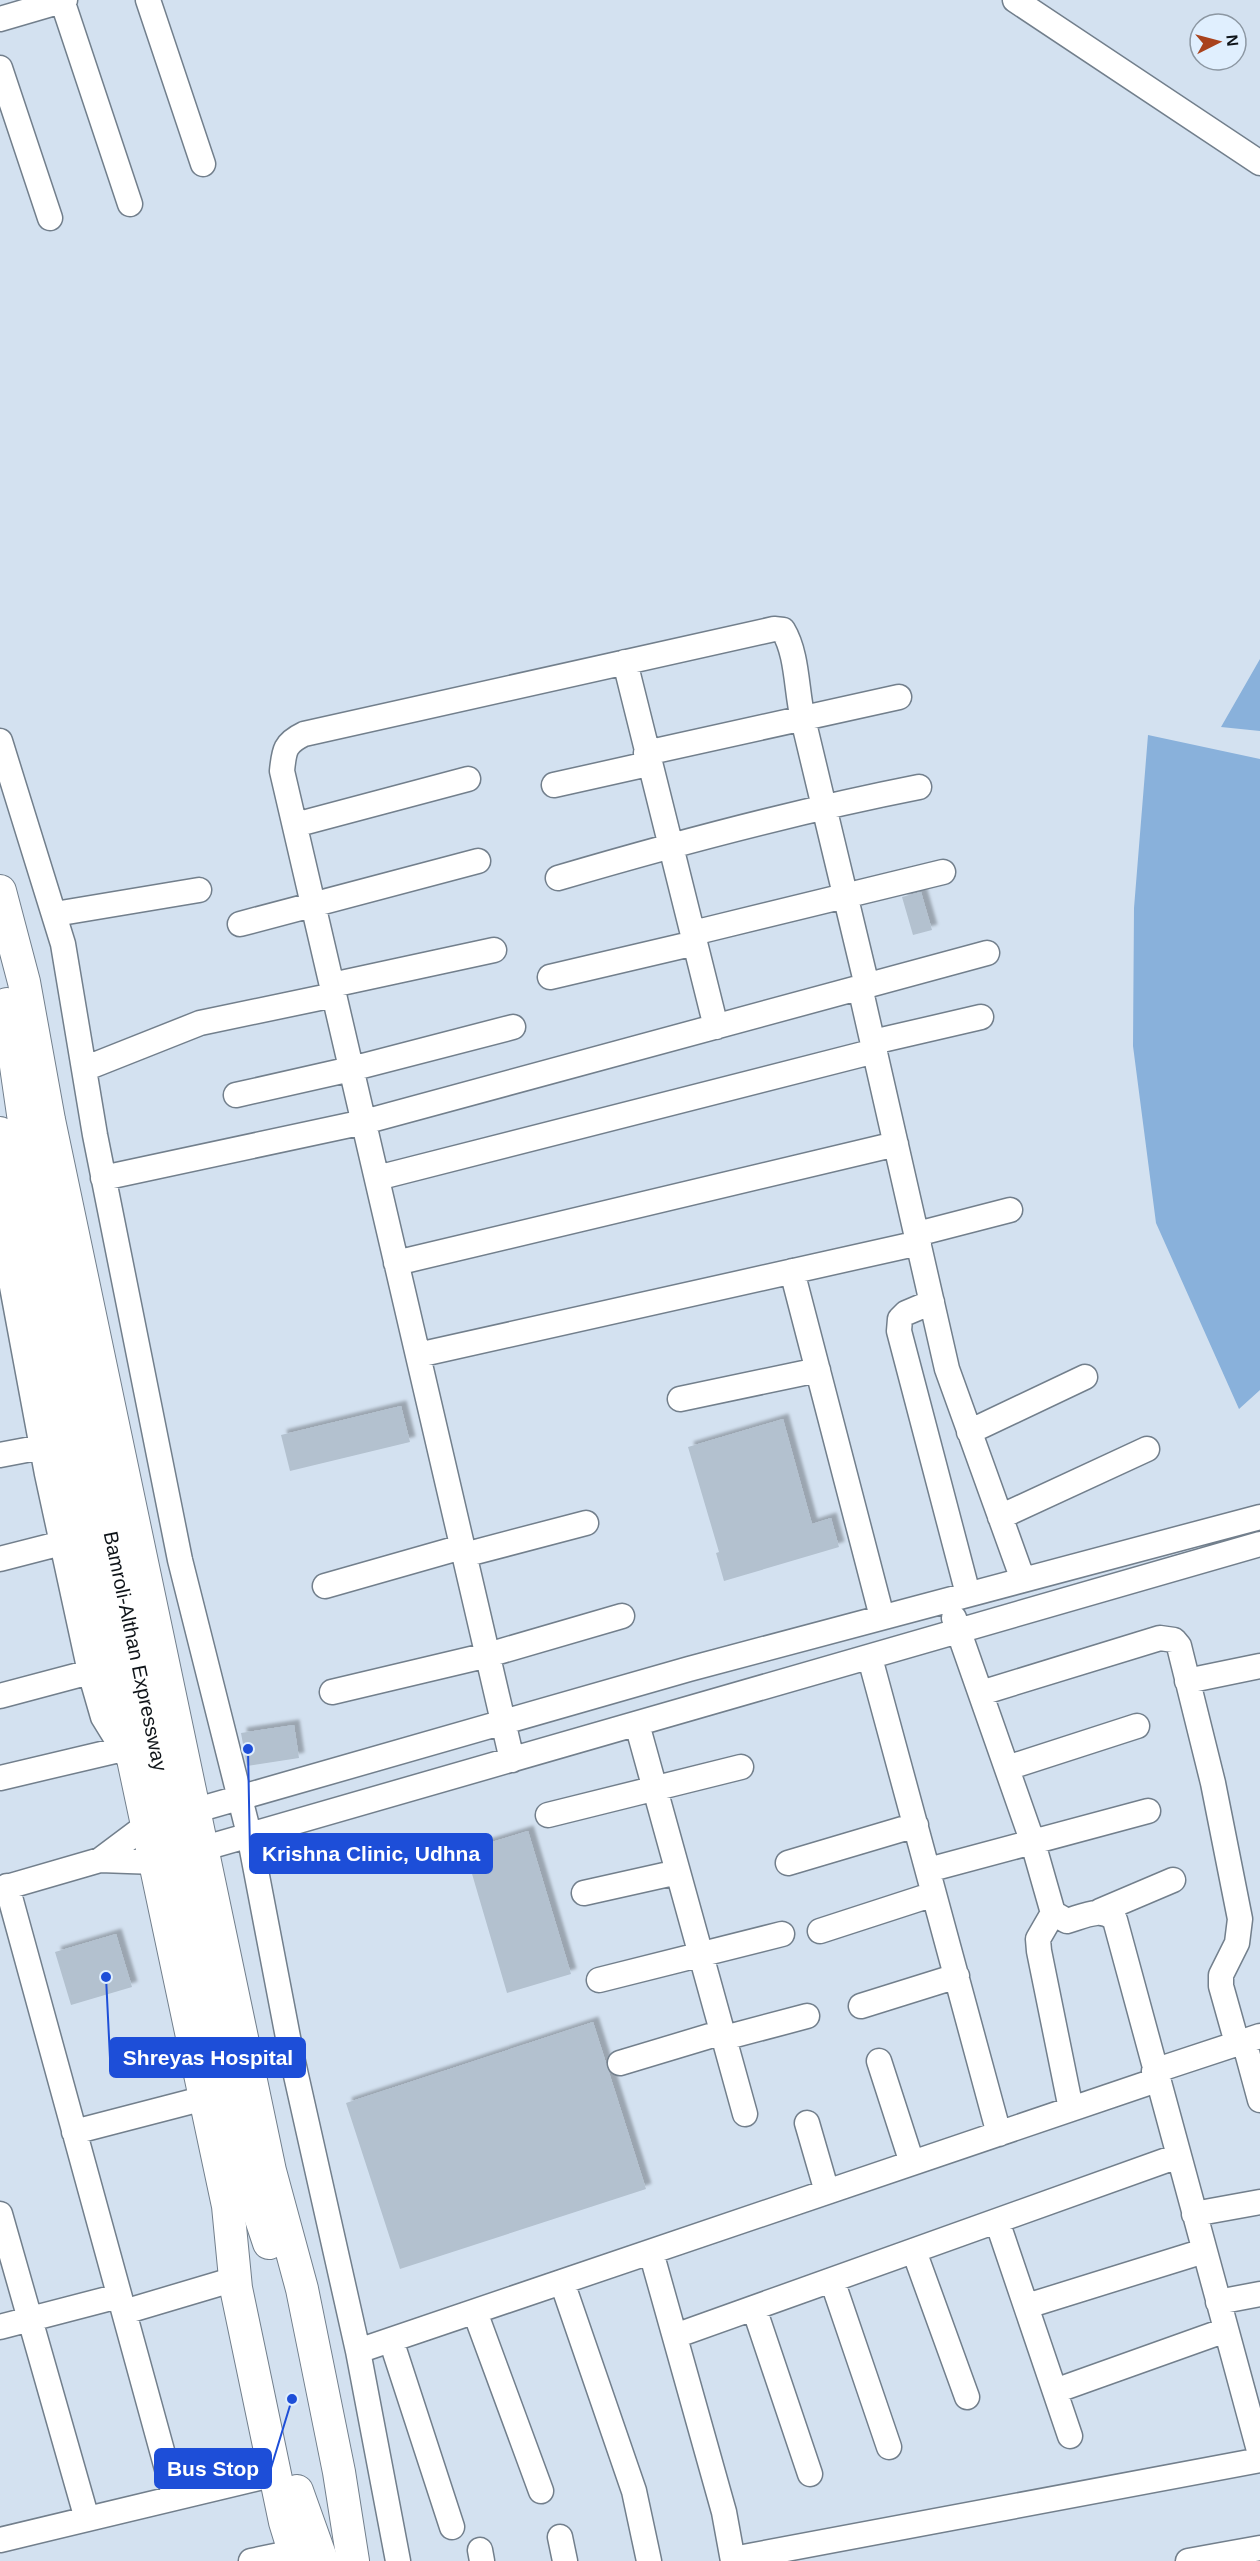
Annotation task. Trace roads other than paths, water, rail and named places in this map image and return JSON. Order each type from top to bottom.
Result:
[{"type":"main road","points":[[0,891],[24,982],[172,1817],[246,2174],[260,2309],[297,2496],[304,2558]]},
{"type":"main road","points":[[0,972],[6,993],[13,1130]]},
{"type":"main road","points":[[0,1053],[130,1760],[172,1817],[180,1855],[303,2289],[339,2472],[353,2561]]},
{"type":"main road","name":"Bamroli-Althan Expressway","points":[[13,1130],[172,1817]]},
{"type":"main road","points":[[180,1855],[205,2098],[228,2206],[235,2280],[275,2474],[304,2558]]},
{"type":"main road","points":[[246,2174],[285,2294],[323,2482],[331,2561]]},
{"type":"street","points":[[0,20],[63,0],[130,204]]},
{"type":"street","points":[[148,0],[203,164]]},
{"type":"street","points":[[1015,0],[1260,163]]},
{"type":"street","points":[[0,68],[50,218]]},
{"type":"street","points":[[512,1760],[282,771],[283,754],[290,741],[304,734],[774,628],[783,630],[790,645],[802,717],[826,806],[846,896],[874,1047],[947,1369],[1023,1580]]},
{"type":"street","points":[[625,662],[647,758],[716,1027]]},
{"type":"street","points":[[554,785],[802,717],[899,697]]},
{"type":"street","points":[[0,741],[63,944],[103,1179],[180,1560],[249,1834],[291,2053],[358,2351],[398,2561]]},
{"type":"street","points":[[295,825],[468,779]]},
{"type":"street","points":[[558,878],[671,845],[826,806],[919,787]]},
{"type":"street","points":[[240,924],[478,861]]},
{"type":"street","points":[[550,977],[846,896],[943,872]]},
{"type":"street","points":[[55,915],[200,890]]},
{"type":"street","points":[[84,1069],[200,1023],[494,950]]},
{"type":"street","points":[[103,1179],[364,1122],[987,953]]},
{"type":"street","points":[[377,1178],[981,1017]]},
{"type":"street","points":[[236,1095],[351,1069],[513,1027]]},
{"type":"street","points":[[396,1263],[896,1144]]},
{"type":"street","points":[[418,1355],[792,1271],[918,1239],[1010,1210]]},
{"type":"street","points":[[0,1778],[130,1760],[103,1717],[90,1672],[42,1447],[1,1228]]},
{"type":"street","points":[[792,1271],[882,1617]]},
{"type":"street","points":[[932,1302],[906,1313],[898,1325],[958,1597],[960,1632],[1033,1843],[1053,1912],[1059,1919],[1068,1921],[1100,1911],[1173,1880]]},
{"type":"street","points":[[680,1398],[818,1370]]},
{"type":"street","points":[[969,1432],[1084,1377]]},
{"type":"street","points":[[0,1455],[42,1447]]},
{"type":"street","points":[[1000,1517],[1148,1449]]},
{"type":"street","points":[[100,1860],[172,1817],[679,1671],[1260,1517]]},
{"type":"street","points":[[325,1586],[586,1523]]},
{"type":"street","points":[[0,1559],[62,1543]]},
{"type":"street","points":[[175,2498],[4,1887],[100,1860],[180,1855],[1260,1544]]},
{"type":"street","points":[[332,1692],[488,1655],[622,1616]]},
{"type":"street","points":[[981,1693],[1168,1637],[1179,1646],[1213,1783],[1240,1919],[1237,1943],[1221,1975],[1221,1986],[1247,2040],[1260,2100]]},
{"type":"street","points":[[870,1658],[999,2134]]},
{"type":"street","points":[[1187,1681],[1260,1666]]},
{"type":"street","points":[[0,1696],[90,1672]]},
{"type":"street","points":[[637,1724],[745,2114]]},
{"type":"street","points":[[1007,1768],[1137,1726]]},
{"type":"street","points":[[548,1815],[741,1767]]},
{"type":"street","points":[[928,1870],[1148,1810]]},
{"type":"street","points":[[788,1863],[916,1825]]},
{"type":"street","points":[[584,1893],[678,1872]]},
{"type":"street","points":[[820,1931],[934,1894]]},
{"type":"street","points":[[1100,1911],[1109,1913],[1115,1920],[1226,2330],[1250,2376],[1260,2454]]},
{"type":"street","points":[[1053,1912],[1038,1939],[1039,1951],[1071,2109]]},
{"type":"street","points":[[599,1980],[702,1956],[782,1934]]},
{"type":"street","points":[[1237,1943],[1260,1937]]},
{"type":"street","points":[[861,2007],[957,1976]]},
{"type":"street","points":[[620,2063],[723,2035],[807,2016]]},
{"type":"street","points":[[358,2351],[1071,2109],[1247,2040]]},
{"type":"street","points":[[879,2061],[912,2163]]},
{"type":"street","points":[[74,2133],[205,2098]]},
{"type":"street","points":[[807,2123],[827,2192]]},
{"type":"street","points":[[675,2337],[1178,2156]]},
{"type":"street","points":[[1194,2214],[1260,2202]]},
{"type":"street","points":[[0,2214],[87,2519]]},
{"type":"street","points":[[997,2221],[1070,2436]]},
{"type":"street","points":[[915,2251],[967,2397]]},
{"type":"street","points":[[1027,2306],[1204,2251]]},
{"type":"street","points":[[651,2252],[724,2512],[733,2560],[1260,2460]]},
{"type":"street","points":[[0,2327],[30,2319],[121,2304],[235,2280]]},
{"type":"street","points":[[832,2280],[889,2447]]},
{"type":"street","points":[[562,2282],[634,2491],[649,2561]]},
{"type":"street","points":[[1218,2302],[1260,2294]]},
{"type":"street","points":[[754,2308],[810,2474]]},
{"type":"street","points":[[475,2312],[542,2491]]},
{"type":"street","points":[[1055,2391],[1226,2330]]},
{"type":"street","points":[[391,2340],[452,2527]]},
{"type":"street","points":[[0,2540],[275,2474]]},
{"type":"street","points":[[560,2537],[565,2561]]},
{"type":"street","points":[[1188,2561],[1260,2548]]},
{"type":"street","points":[[251,2561],[304,2558]]},
{"type":"place","name":"Krishna Clinic, Udhna","points":[[248,1749]]},
{"type":"place","name":"Shreyas Hospital","points":[[106,1977]]},
{"type":"place","name":"Bus Stop","points":[[292,2399]]}]
